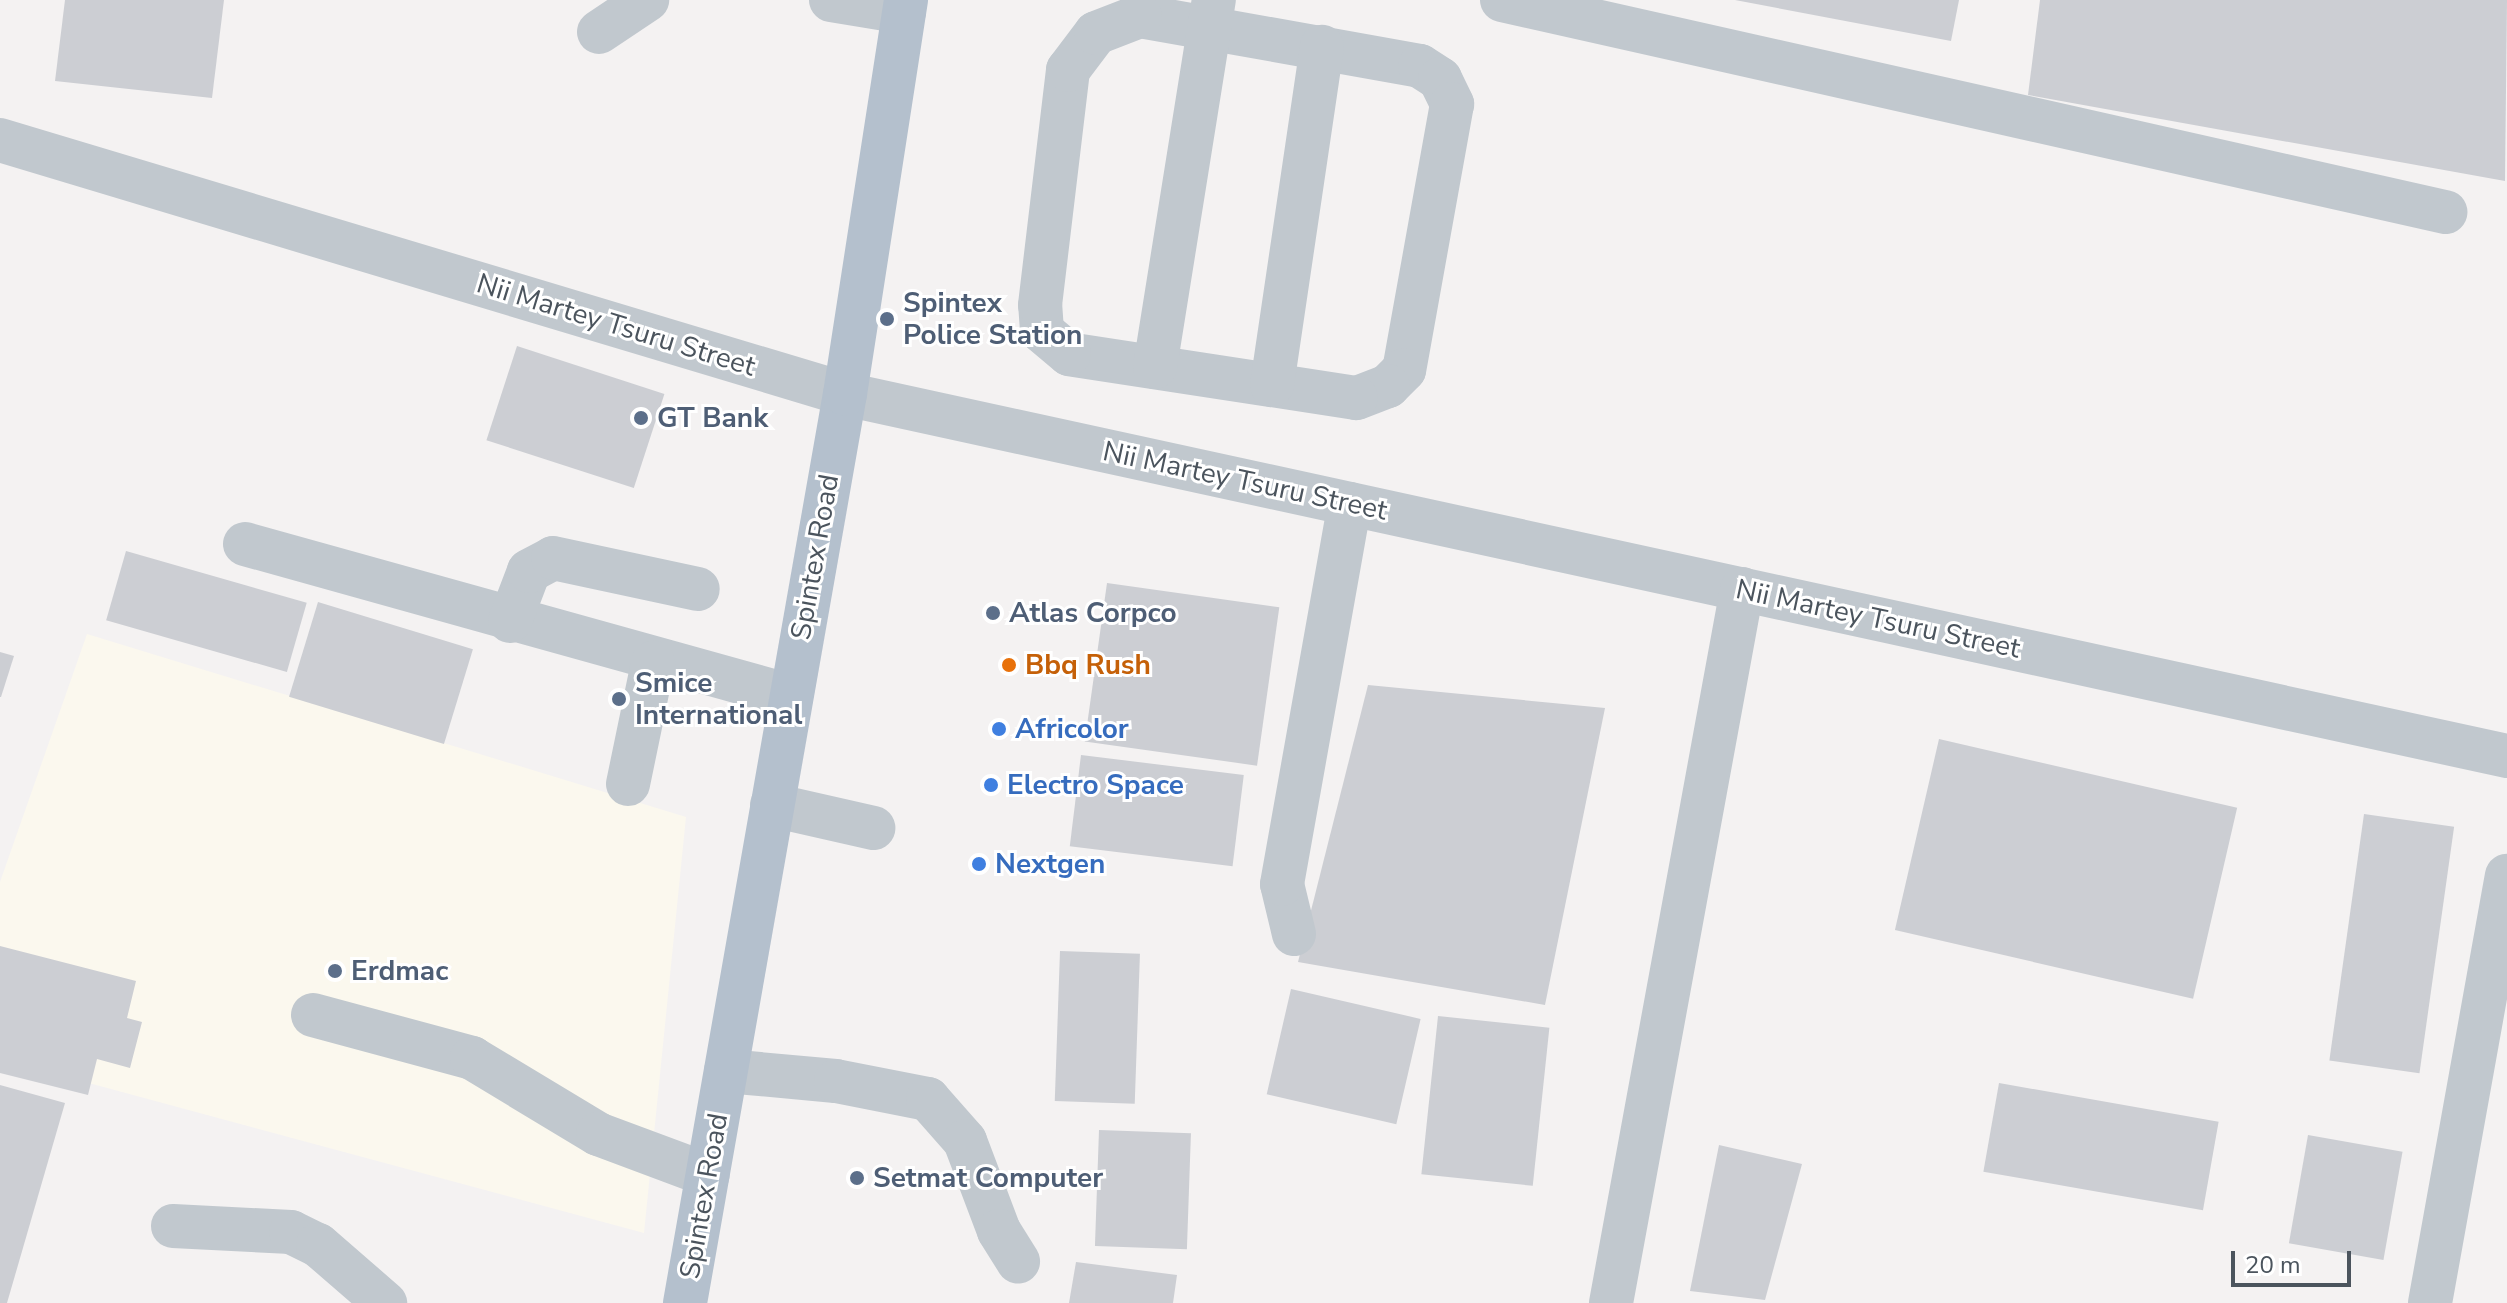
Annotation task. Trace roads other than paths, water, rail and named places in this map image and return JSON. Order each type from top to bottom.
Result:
[{"type":"main road","name":"Spintex Road","points":[[685,1303],[845,394],[905,6]]},
{"type":"street","points":[[599,32],[647,0]]},
{"type":"street","points":[[831,0],[905,6]]},
{"type":"street","points":[[1502,0],[2445,212]]},
{"type":"street","points":[[1155,367],[1212,13]]},
{"type":"street","points":[[1212,13],[1322,47],[1420,66],[1440,79],[1452,104],[1404,370],[1388,386],[1356,398],[1069,354],[1053,347],[1042,331],[1040,305],[1068,70],[1096,33],[1128,20],[1212,13]]},
{"type":"street","points":[[1272,385],[1322,47]]},
{"type":"street","name":"Nii Martey Tsuru Street","points":[[0,140],[845,394],[2507,756]]},
{"type":"street","points":[[1294,934],[1282,884],[1350,504]]},
{"type":"street","points":[[245,544],[653,663],[790,696]]},
{"type":"street","points":[[510,621],[529,571],[553,558],[698,589]]},
{"type":"street","points":[[1611,1303],[1742,589]]},
{"type":"street","points":[[628,784],[653,663]]},
{"type":"street","points":[[772,805],[873,828]]},
{"type":"street","points":[[2430,1303],[2507,876]]},
{"type":"street","points":[[313,1015],[472,1058],[598,1134],[708,1175]]},
{"type":"street","points":[[726,1071],[836,1081],[928,1099],[965,1141],[999,1231],[1018,1261]]},
{"type":"street","points":[[173,1226],[291,1232],[318,1245],[385,1303]]},
{"type":"place","name":"Spintex Police Station","points":[[887,319]]},
{"type":"place","name":"GT Bank","points":[[641,418]]},
{"type":"place","name":"Atlas Corpco","points":[[993,613]]},
{"type":"place","name":"Bbq Rush","points":[[1009,665]]},
{"type":"place","name":"Smice International","points":[[619,699]]},
{"type":"place","name":"Africolor","points":[[999,729]]},
{"type":"place","name":"Electro Space","points":[[991,785]]},
{"type":"place","name":"Nextgen","points":[[979,864]]},
{"type":"place","name":"Erdmac","points":[[335,971]]},
{"type":"place","name":"Setmat Computer","points":[[857,1178]]}]
